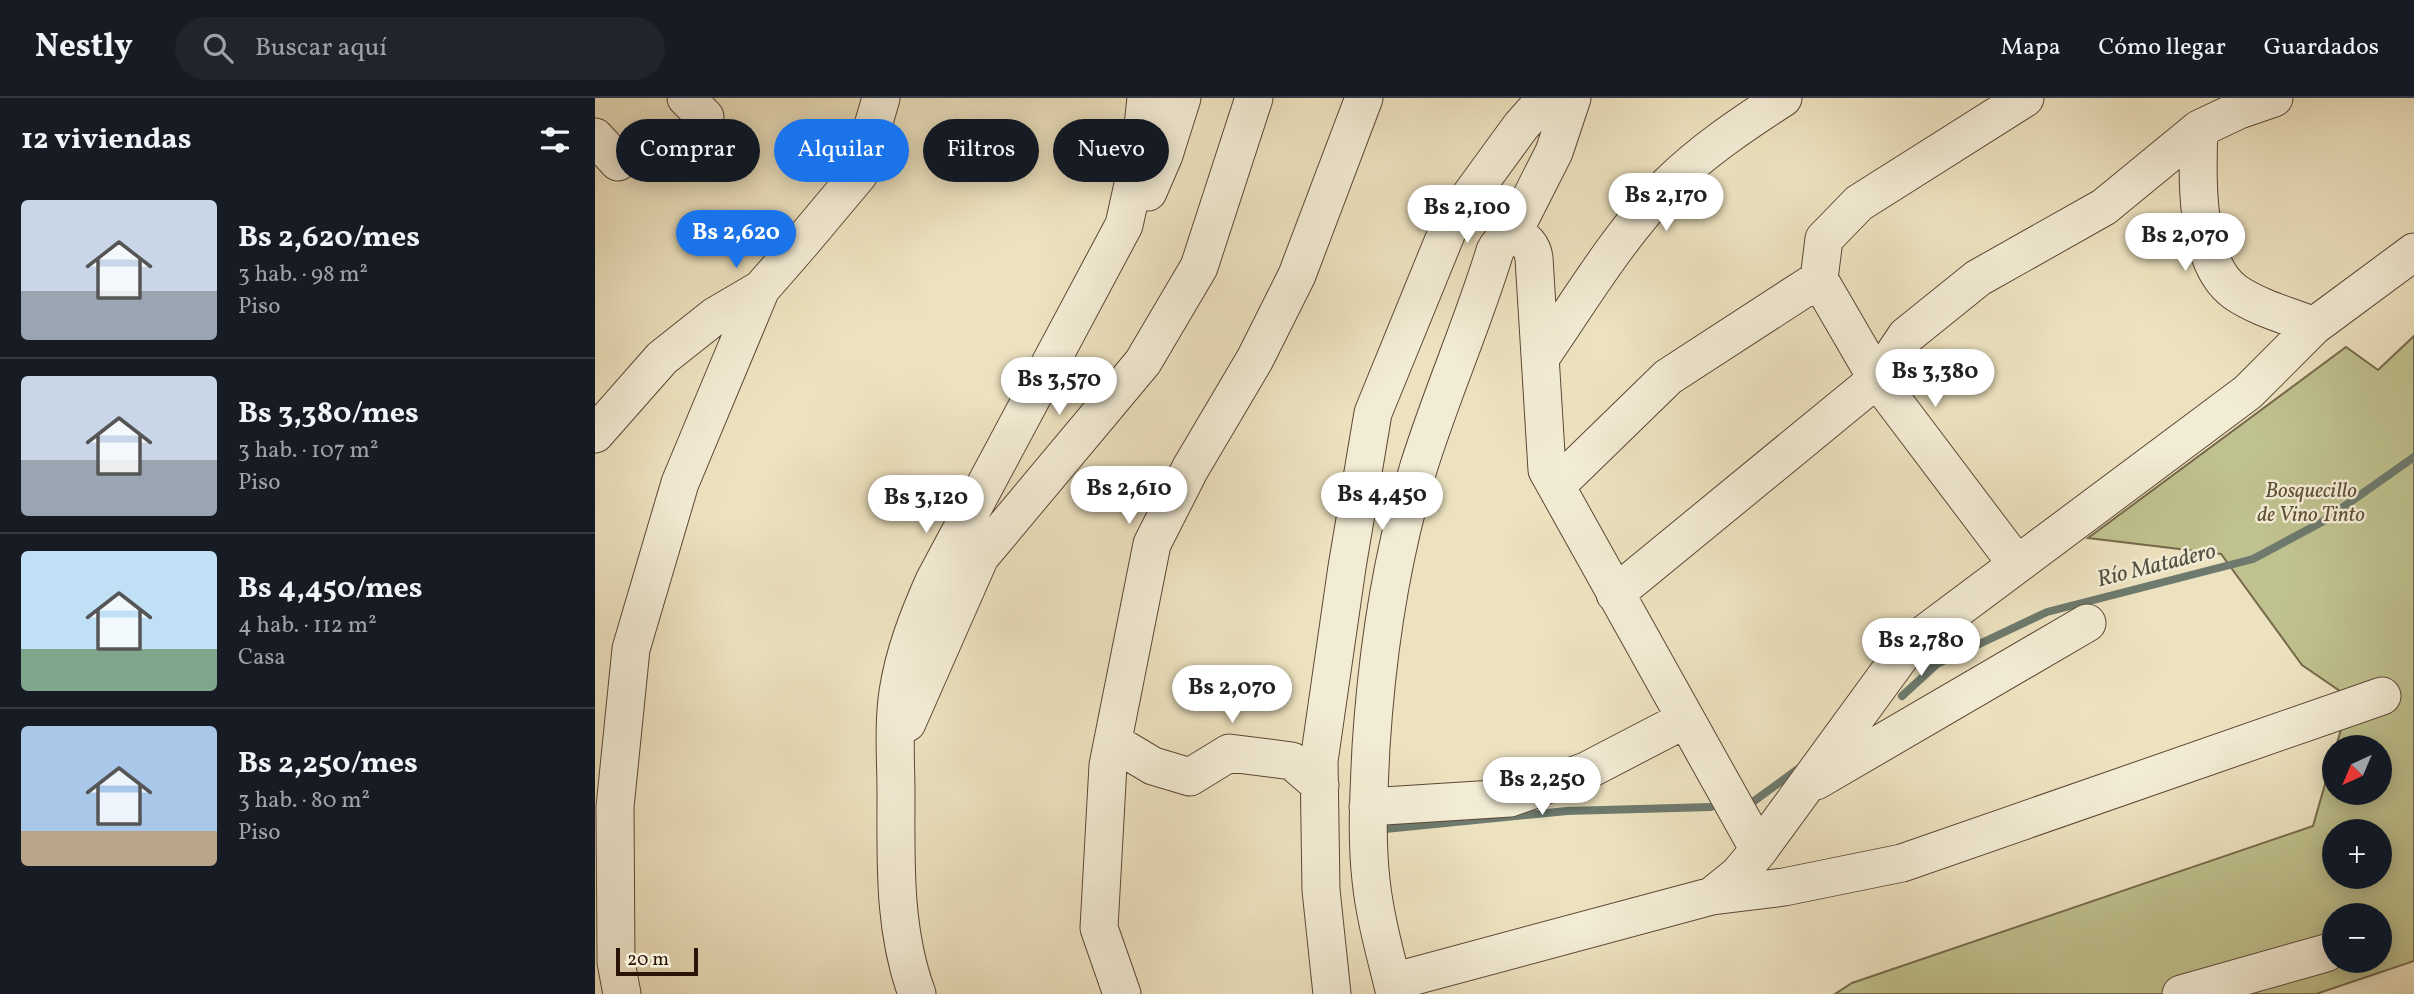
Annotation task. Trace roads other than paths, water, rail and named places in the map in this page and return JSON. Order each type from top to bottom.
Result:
[{"type":"street","points":[[622,994],[617,962],[615,807],[631,649],[680,483],[761,289],[859,174],[881,98]]},
{"type":"street","points":[[1123,225],[1140,153],[1146,98]]},
{"type":"street","points":[[917,994],[896,901],[897,695],[905,658],[916,622],[934,581],[1123,225],[1145,198],[1164,155],[1182,98]]},
{"type":"street","points":[[895,749],[980,557],[1143,362],[1199,267],[1254,98]]},
{"type":"street","points":[[1122,994],[1099,928],[1108,765],[1152,544],[1190,469],[1255,359],[1297,275],[1364,98]]},
{"type":"street","points":[[1332,994],[1321,890],[1319,761],[1373,413],[1451,222],[1521,126],[1546,98]]},
{"type":"street","points":[[1511,237],[1554,152],[1571,98]]},
{"type":"street","points":[[1541,357],[1618,245],[1668,185],[1706,152],[1783,98]]},
{"type":"street","points":[[2016,563],[1877,379],[1819,279],[1824,239],[1859,203],[2025,98]]},
{"type":"street","points":[[1615,594],[1877,379],[1906,336],[1978,278],[2104,208],[2199,129],[2239,110],[2274,98]]},
{"type":"street","points":[[2199,129],[2197,185],[2211,261],[2233,291],[2315,326]]},
{"type":"street","points":[[1759,850],[1547,470],[1533,250],[1523,238],[1511,237],[1498,244],[1495,251],[1477,309],[1420,465],[1401,531],[1376,674],[1368,807],[1371,880],[1393,988],[1712,896],[1784,887],[1902,863],[2382,696]]},
{"type":"street","points":[[1712,896],[1738,875],[1759,850],[1908,646],[2248,392],[2315,326],[2414,252]]},
{"type":"street","points":[[1556,486],[1668,377],[1819,279]]},
{"type":"street","points":[[595,434],[662,358],[715,316],[761,289]]},
{"type":"street","points":[[1803,789],[2087,624]]},
{"type":"street","points":[[1368,807],[1510,798],[1586,771],[1686,719]]},
{"type":"street","points":[[1113,742],[1153,766],[1190,777],[1229,753],[1292,761],[1319,785]]},
{"type":"street","points":[[2181,994],[2322,954]]},
{"type":"waterway","name":"Río Matadero","points":[[1902,696],[1937,664],[2047,612],[2253,559],[2322,522],[2414,457]]},
{"type":"waterway","name":"Río Matadero","points":[[1750,804],[1798,769]]},
{"type":"waterway","name":"Río Matadero","points":[[1385,829],[1567,811],[1711,807]]},
{"type":"park label","name":"Bosquecillo de Vino Tinto","points":[[2311,502]]}]
